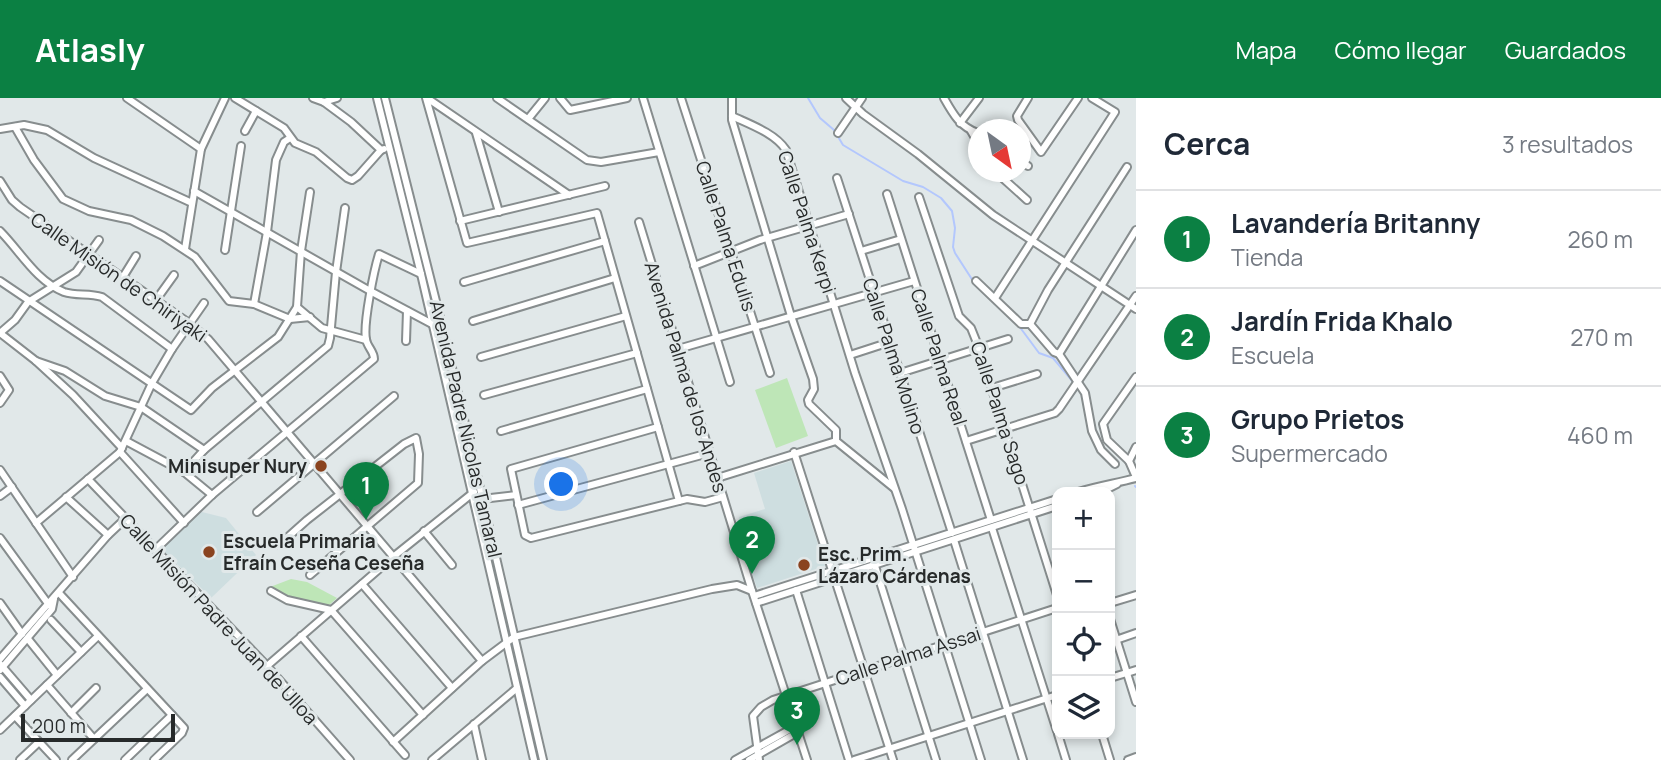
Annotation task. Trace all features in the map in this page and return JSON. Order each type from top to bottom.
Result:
[{"type":"street","points":[[127,98],[201,149]]},
{"type":"street","points":[[184,249],[201,149],[225,98]]},
{"type":"street","points":[[235,98],[284,128],[290,138],[316,152],[352,180],[359,176],[382,150],[389,148]]},
{"type":"street","points":[[313,98],[324,102],[351,121],[382,150]]},
{"type":"street","points":[[324,102],[337,98]]},
{"type":"street","name":"Avenida Padre Nicolas Tamaral","points":[[377,98],[433,324],[534,760]]},
{"type":"street","name":"Avenida Padre Nicolas Tamaral","points":[[385,98],[443,329],[543,760]]},
{"type":"street","points":[[427,98],[569,195]]},
{"type":"street","points":[[427,98],[467,243],[597,213],[679,501]]},
{"type":"street","points":[[498,98],[587,160],[601,162],[659,152]]},
{"type":"street","points":[[528,119],[545,98]]},
{"type":"street","points":[[560,98],[570,110],[599,101],[627,98]]},
{"type":"street","points":[[643,98],[730,382]]},
{"type":"street","name":"Calle Palma Edulis","points":[[681,98],[771,373]]},
{"type":"street","points":[[732,98],[732,116],[791,316],[814,383],[809,404],[836,430],[836,441]]},
{"type":"street","points":[[846,98],[992,215],[1133,307]]},
{"type":"street","points":[[838,133],[862,98]]},
{"type":"street","points":[[944,98],[954,116],[968,129]]},
{"type":"street","points":[[960,122],[979,98]]},
{"type":"street","points":[[1028,98],[1017,116],[1041,152],[1078,98]]},
{"type":"street","points":[[995,298],[1115,112],[1092,98]]},
{"type":"street","points":[[245,131],[256,111]]},
{"type":"street","name":"Calle Palma Kerpi","points":[[732,116],[783,146],[981,760]]},
{"type":"street","points":[[0,130],[33,125],[47,130],[94,159],[192,203]]},
{"type":"street","points":[[15,127],[34,160],[65,201],[89,211],[131,220],[184,249],[195,257],[226,299],[254,304],[290,319],[310,317]]},
{"type":"street","points":[[476,132],[499,212]]},
{"type":"street","points":[[254,304],[276,160],[284,142],[290,138]]},
{"type":"street","points":[[225,250],[241,146]]},
{"type":"street","points":[[1030,324],[1127,167]]},
{"type":"street","name":"Calle Palma Molino","points":[[837,178],[1023,760]]},
{"type":"street","name":"Calle Misión de Chiriyaki","points":[[0,181],[8,195],[20,207],[189,323],[208,339],[482,661]]},
{"type":"street","points":[[1007,182],[1027,200]]},
{"type":"street","points":[[460,221],[605,186]]},
{"type":"street","points":[[194,191],[443,329]]},
{"type":"street","points":[[0,281],[191,410],[235,369],[278,337],[297,307],[301,251],[310,192]]},
{"type":"street","name":"Calle Palma Real","points":[[887,194],[1052,714]]},
{"type":"street","name":"Calle Palma Sago","points":[[919,197],[959,316],[971,328],[979,348],[1052,579]]},
{"type":"street","points":[[184,472],[204,450],[328,346],[345,208]]},
{"type":"street","points":[[694,266],[768,237],[849,214]]},
{"type":"street","name":"Avenida Palma de los Andes","points":[[639,222],[807,760]]},
{"type":"street","points":[[1059,354],[1136,230]]},
{"type":"street","points":[[0,231],[35,272],[54,287],[71,294],[102,297],[172,349]]},
{"type":"street","points":[[861,251],[901,239]]},
{"type":"street","points":[[99,240],[76,272],[28,302],[15,320],[0,333],[73,395],[123,447],[184,523]]},
{"type":"street","points":[[464,282],[605,241]]},
{"type":"street","points":[[155,550],[212,495],[375,356],[366,340],[379,254],[421,274]]},
{"type":"street","points":[[123,277],[136,256]]},
{"type":"street","points":[[156,300],[173,275]]},
{"type":"street","points":[[472,321],[615,278]]},
{"type":"street","points":[[678,349],[914,281]]},
{"type":"street","points":[[976,281],[1021,324],[1030,324],[1054,352],[1059,354],[1076,386],[1085,393],[1092,431],[1101,450],[1115,464]]},
{"type":"street","points":[[966,440],[1055,413],[1133,307],[1136,296]]},
{"type":"street","points":[[36,523],[123,447],[152,383],[204,303]]},
{"type":"street","points":[[297,307],[323,328],[366,340]]},
{"type":"street","points":[[407,311],[407,341]]},
{"type":"street","points":[[481,357],[626,316]]},
{"type":"street","points":[[900,373],[1008,339]]},
{"type":"street","points":[[850,355],[890,342]]},
{"type":"street","points":[[484,395],[636,353]]},
{"type":"street","points":[[36,361],[65,371],[104,396],[141,407],[204,450]]},
{"type":"street","points":[[992,388],[1037,374]]},
{"type":"street","points":[[0,376],[9,390],[0,402]]},
{"type":"street","points":[[1110,487],[1136,478],[1129,461],[1107,439],[1103,424],[1136,377]]},
{"type":"street","points":[[501,431],[647,389]]},
{"type":"street","points":[[257,512],[394,396]]},
{"type":"street","points":[[658,427],[514,467],[510,471],[525,534],[531,538],[687,499],[705,502],[723,497]]},
{"type":"street","points":[[279,545],[404,444],[416,438],[419,454],[418,483],[310,575]]},
{"type":"street","points":[[717,478],[836,441]]},
{"type":"street","points":[[836,441],[895,488]]},
{"type":"street","points":[[123,447],[184,472],[212,495]]},
{"type":"street","points":[[1129,461],[1136,447]]},
{"type":"street","points":[[794,452],[893,760]]},
{"type":"street","points":[[518,505],[709,453]]},
{"type":"street","points":[[0,470],[73,577]]},
{"type":"street","name":"Calle Misión Padre Juan de Ulloa","points":[[89,479],[267,666],[350,760]]},
{"type":"street","points":[[1095,487],[1118,483]]},
{"type":"street","points":[[0,496],[12,487]]},
{"type":"street","points":[[267,666],[471,492],[480,490]]},
{"type":"street","points":[[482,499],[516,495]]},
{"type":"street","points":[[66,497],[108,535]]},
{"type":"street","points":[[754,597],[914,550],[1031,511],[1052,501]]},
{"type":"street","points":[[1031,511],[1052,507]]},
{"type":"street","points":[[31,700],[1,665],[108,535],[125,519]]},
{"type":"street","points":[[424,531],[452,565]]},
{"type":"street","points":[[0,538],[53,601],[98,636],[184,731],[154,760]]},
{"type":"street","points":[[393,742],[482,661],[514,637],[712,589],[737,585],[754,597],[796,590],[834,575],[875,566],[914,550]]},
{"type":"street","points":[[875,566],[936,760]]},
{"type":"street","points":[[362,583],[452,688]]},
{"type":"street","points":[[796,590],[824,682],[852,760],[1052,696]]},
{"type":"street","points":[[271,592],[287,600],[331,610],[422,715]]},
{"type":"street","points":[[1115,601],[1136,595]]},
{"type":"street","points":[[0,603],[57,675]]},
{"type":"street","name":"Calle Palma Assai","points":[[758,754],[754,716],[761,707],[824,682],[1052,610]]},
{"type":"street","points":[[51,620],[81,652]]},
{"type":"street","points":[[1116,640],[1136,633]]},
{"type":"street","points":[[0,730],[98,636]]},
{"type":"street","points":[[301,636],[405,755]]},
{"type":"street","points":[[1115,637],[1136,702]]},
{"type":"street","points":[[1115,677],[1136,670]]},
{"type":"street","points":[[0,677],[25,706]]},
{"type":"street","points":[[47,685],[94,739]]},
{"type":"street","points":[[71,713],[96,688]]},
{"type":"street","points":[[77,758],[147,688]]},
{"type":"street","points":[[432,760],[439,757],[517,688]]},
{"type":"street","points":[[125,760],[172,715]]},
{"type":"street","points":[[15,716],[56,760]]},
{"type":"street","points":[[474,724],[482,760]]},
{"type":"street","points":[[749,760],[797,729]]},
{"type":"street","name":"Calle Palma Real","points":[[1060,739],[1066,760]]},
{"type":"street","points":[[1104,739],[1110,760]]},
{"type":"street","points":[[20,760],[39,742]]},
{"type":"street","points":[[735,760],[758,754]]},
{"type":"street","points":[[1128,760],[1136,757]]},
{"type":"shaded area","points":[[791,461],[825,566],[757,588],[744,549],[749,547],[739,517],[765,509],[754,473]]},
{"type":"shaded area","name":"Escuela Primaria Efraín Ceseña Ceseña","points":[[198,511],[226,518],[256,555],[211,598],[161,548]]},
{"type":"green space","points":[[787,378],[808,436],[776,448],[755,390]]},
{"type":"green space","points":[[291,579],[307,582],[337,598],[328,606],[290,598],[270,587]]},
{"type":"waterway","points":[[808,98],[820,118],[834,130],[843,145],[903,181],[923,187],[941,198],[952,211],[955,253],[975,284]]},
{"type":"waterway","points":[[1019,326],[1039,353],[1053,358],[1074,383]]},
{"type":"waterway","points":[[1080,390],[1084,401]]},
{"type":"place","name":"Minisuper Nury","points":[[321,466]]},
{"type":"place","name":"Lavandería Britanny","points":[[366,520]]},
{"type":"place","name":"Escuela Primaria Efraín Ceseña Ceseña","points":[[209,552]]},
{"type":"place","name":"Esc. Prim. Lázaro Cárdenas","points":[[804,565]]},
{"type":"place","name":"Jardín Frida Khalo","points":[[752,574]]},
{"type":"place","name":"Grupo Prietos","points":[[797,745]]}]
